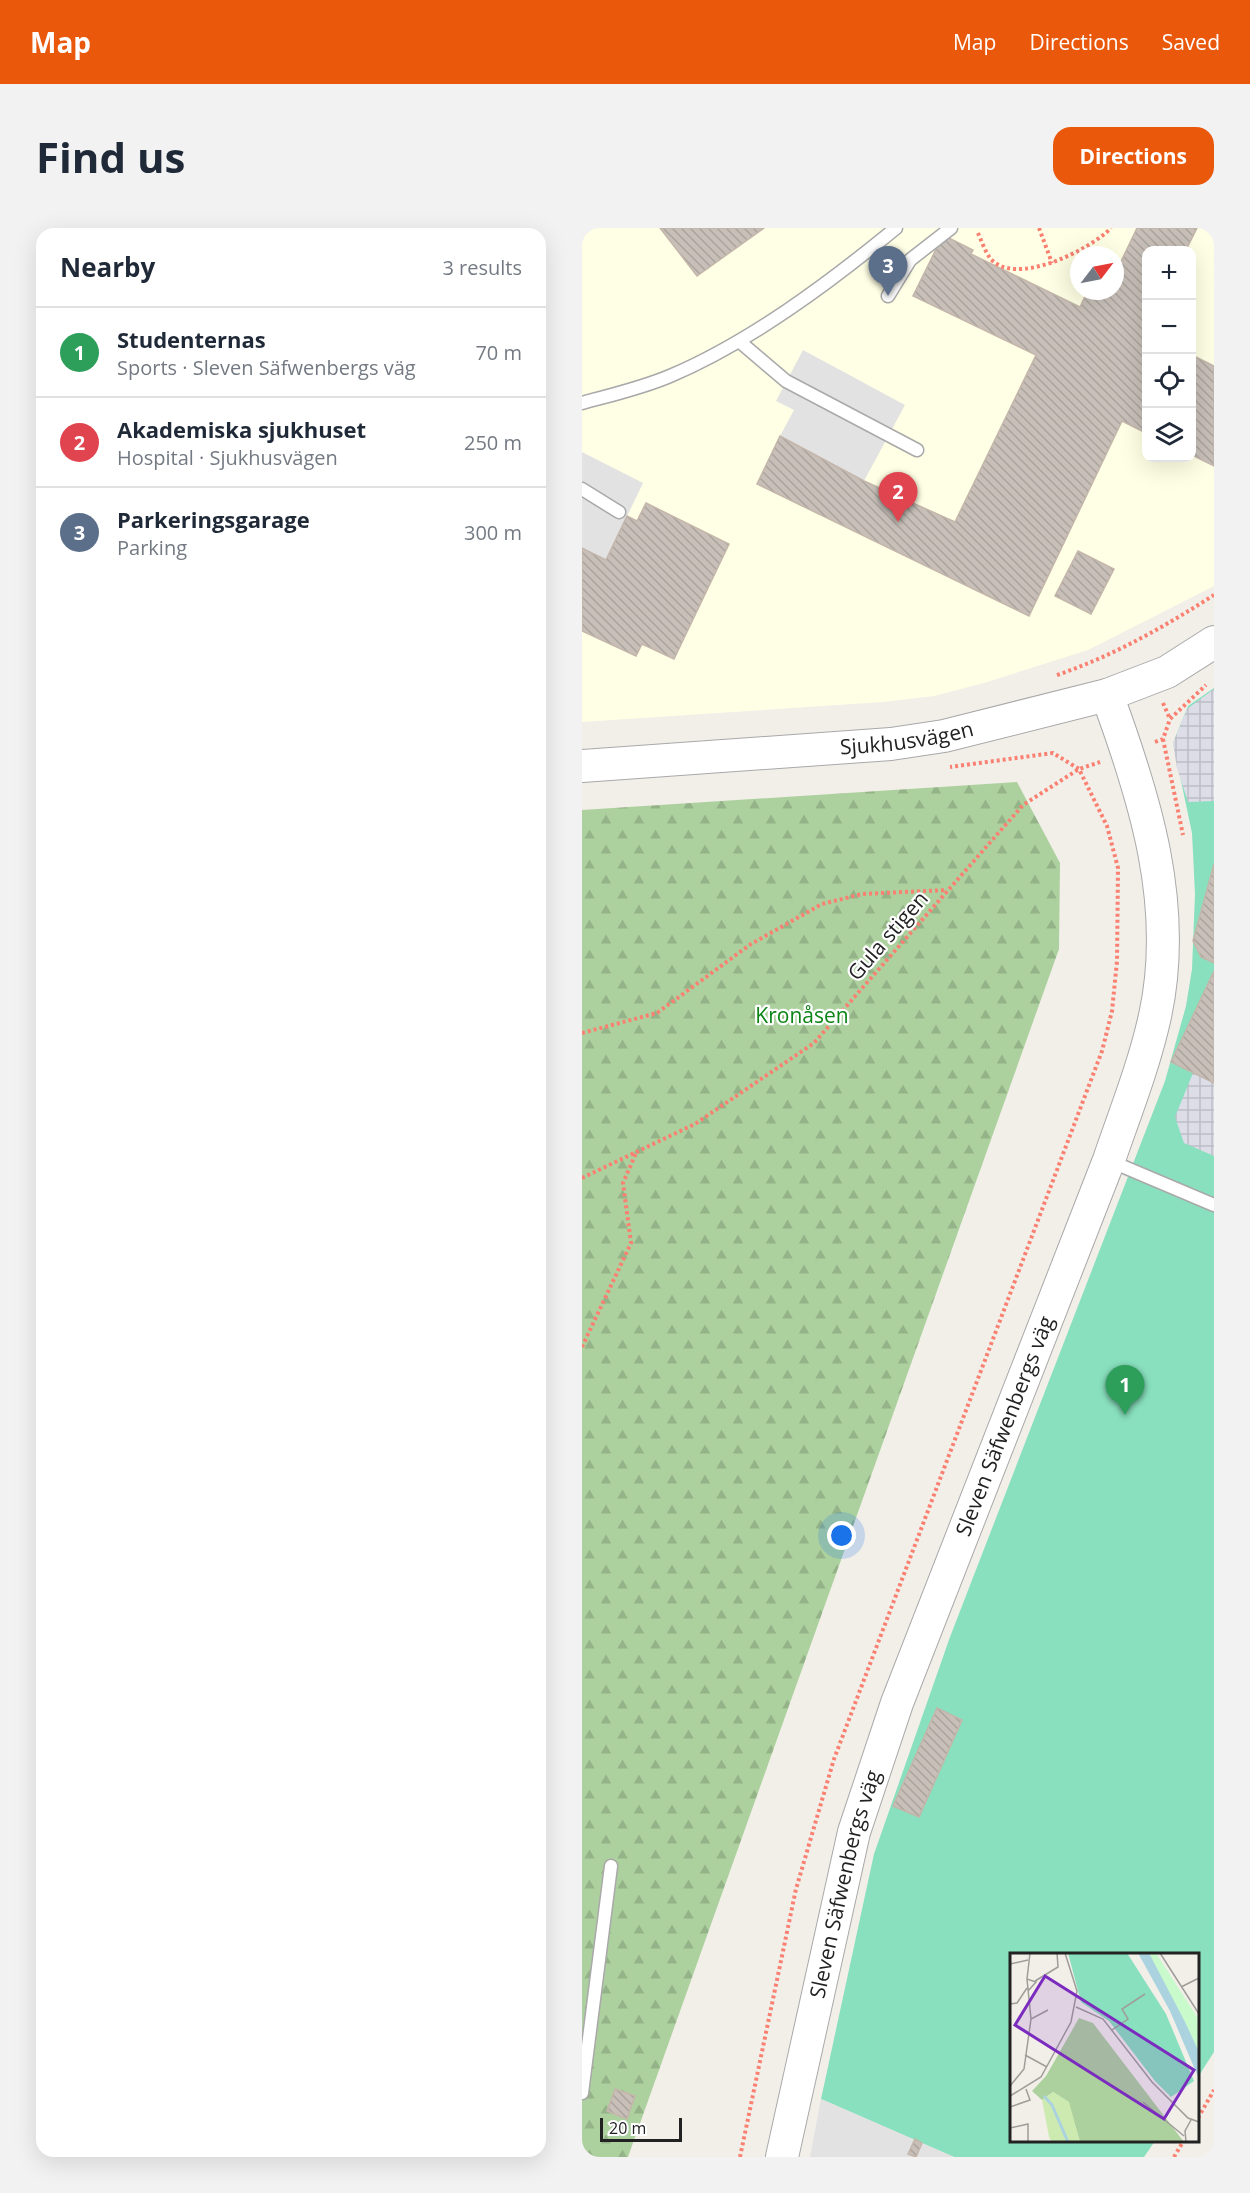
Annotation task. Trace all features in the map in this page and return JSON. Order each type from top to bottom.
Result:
[{"type":"street","name":"Sjukhusvägen","points":[[582,765],[891,744],[944,736],[1107,695],[1167,672],[1214,642]]},
{"type":"street","name":"Sleven Säfwenbergs väg","points":[[782,2157],[854,1832],[897,1703],[1108,1160],[1138,1075],[1155,1016],[1163,959],[1161,887],[1150,823],[1107,695]]},
{"type":"lane","points":[[582,403],[669,376],[739,341],[859,258],[896,228]]},
{"type":"lane","points":[[888,296],[910,260],[951,228]]},
{"type":"lane","points":[[739,341],[786,381],[917,450]]},
{"type":"lane","points":[[582,489],[619,512]]},
{"type":"lane","points":[[1108,1160],[1214,1204]]},
{"type":"lane","points":[[582,2093],[610,1866]]},
{"type":"path","points":[[1039,228],[1052,263]]},
{"type":"path","points":[[978,233],[990,258],[1004,268],[1022,270],[1052,263],[1111,228]]},
{"type":"path","points":[[1056,675],[1088,664],[1132,643],[1214,595]]},
{"type":"path","points":[[740,2157],[796,1889],[834,1759],[1102,1051],[1112,1011],[1117,961],[1118,868],[1107,826],[1079,769],[1053,753],[993,763]]},
{"type":"path","name":"Gula stigen","points":[[582,1178],[694,1124],[814,1043],[1023,805],[1079,769]]},
{"type":"path","points":[[582,1032],[657,1012],[751,944],[822,904],[862,894],[948,890]]},
{"type":"path","points":[[582,1347],[631,1243],[623,1183],[636,1152]]},
{"type":"path","points":[[1199,2115],[1214,2090]]},
{"type":"path","points":[[1174,2157],[1183,2142]]},
{"type":"shaded area","points":[[582,228],[1214,228],[1214,586],[1088,650],[984,683],[934,696],[883,702],[582,722]]},
{"type":"shaded area","points":[[803,350],[905,405],[864,481],[780,436],[794,410],[776,401]]},
{"type":"shaded area","points":[[582,452],[643,483],[606,560],[582,548]]},
{"type":"shaded area","points":[[1214,689],[1214,801],[1188,802],[1177,768],[1173,743],[1187,709]]},
{"type":"shaded area","points":[[1193,1073],[1214,1083],[1214,1156],[1184,1143],[1175,1117]]},
{"type":"shaded area","points":[[821,2099],[954,2157],[810,2157]]},
{"type":"green space","points":[[1214,688],[1214,2052],[1199,2075],[1199,1953],[1010,1953],[1010,2142],[1154,2142],[1144,2157],[954,2157],[821,2099],[874,1854],[950,1637],[1165,1081],[1186,1006],[1192,969],[1195,894],[1192,833],[1173,743],[1188,706]]},
{"type":"green space","name":"Kronåsen","points":[[1017,782],[1060,863],[1059,949],[628,2157],[582,2157],[582,810]]},
{"type":"building","points":[[582,228],[592,228],[582,236]]},
{"type":"building","points":[[660,228],[764,228],[697,276]]},
{"type":"building","points":[[1137,228],[1197,228],[1188,246],[1142,246],[1142,431],[1122,421],[1029,616],[757,484],[780,436],[864,481],[955,522],[1036,355],[913,296],[943,235],[973,250],[971,254],[1080,307],[1083,300],[1124,300],[1124,255]]},
{"type":"building","points":[[1196,357],[1214,366],[1214,466],[1196,457]]},
{"type":"building","points":[[646,503],[729,544],[674,659],[642,644],[636,656],[582,631],[582,548],[606,560],[627,516],[637,521]]},
{"type":"building","points":[[1078,551],[1114,569],[1091,614],[1055,596]]},
{"type":"building","points":[[1214,864],[1214,963],[1201,957],[1193,941]]},
{"type":"building","points":[[1214,971],[1214,1083],[1171,1062]]},
{"type":"building","points":[[937,1708],[962,1720],[919,1817],[893,1806]]},
{"type":"building","points":[[615,2089],[635,2096],[627,2119],[607,2111]]},
{"type":"building","points":[[915,2139],[922,2143],[916,2157],[908,2154]]},
{"type":"place","name":"Parkeringsgarage","points":[[888,296]]},
{"type":"place","name":"Akademiska sjukhuset","points":[[898,522]]},
{"type":"place","name":"Studenternas","points":[[1125,1415]]}]
